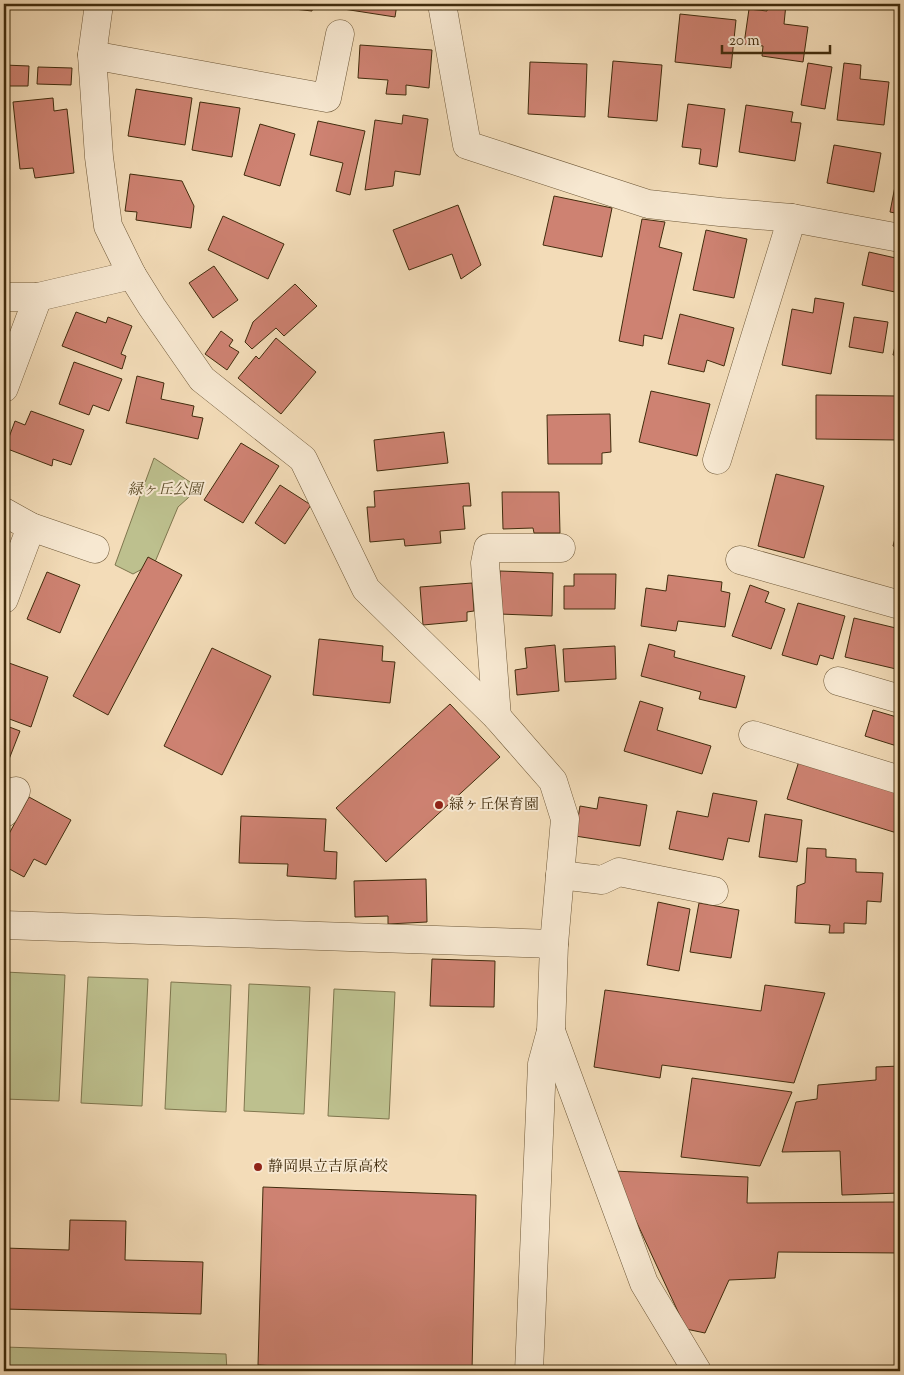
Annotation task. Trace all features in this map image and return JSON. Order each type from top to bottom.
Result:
[{"type":"street","points":[[100,4],[92,55],[99,157],[108,226],[132,275],[202,380],[303,459],[366,589],[496,717],[553,781],[565,820],[554,944],[551,1031],[542,1064],[528,1371]]},
{"type":"street","points":[[442,4],[467,145],[648,204],[792,218],[900,238]]},
{"type":"street","points":[[92,55],[327,98],[340,34]]},
{"type":"street","points":[[717,460],[792,218]]},
{"type":"street","points":[[4,297],[38,297],[132,275]]},
{"type":"street","points":[[4,388],[38,297]]},
{"type":"street","points":[[4,512],[31,527],[95,549]]},
{"type":"street","points":[[4,599],[31,527]]},
{"type":"street","points":[[496,717],[485,563],[488,548],[561,548]]},
{"type":"street","points":[[740,560],[900,604]]},
{"type":"street","points":[[838,681],[900,700]]},
{"type":"street","points":[[753,736],[900,780]]},
{"type":"street","points":[[560,875],[602,880],[619,872],[714,891]]},
{"type":"street","points":[[4,925],[554,944]]},
{"type":"street","points":[[551,1031],[644,1283],[697,1371]]},
{"type":"green space","name":"緑ヶ丘公園","points":[[154,458],[199,488],[178,507],[155,562],[133,574],[115,565]]},
{"type":"green space","points":[[5,972],[65,975],[59,1101],[4,1099]]},
{"type":"green space","points":[[88,977],[148,979],[142,1106],[81,1103]]},
{"type":"green space","points":[[171,982],[231,985],[226,1112],[165,1109]]},
{"type":"green space","points":[[249,984],[310,987],[304,1114],[244,1111]]},
{"type":"green space","points":[[334,989],[395,992],[389,1119],[328,1116]]},
{"type":"green space","points":[[4,1347],[226,1354],[227,1371],[4,1371]]},
{"type":"building","points":[[276,4],[313,4],[312,11],[276,7]]},
{"type":"building","points":[[337,4],[397,4],[395,17],[337,8]]},
{"type":"building","points":[[768,4],[786,4],[784,24],[808,27],[803,62],[762,56],[763,46],[744,44],[749,9],[767,11]]},
{"type":"building","points":[[680,14],[736,20],[731,68],[675,62]]},
{"type":"building","points":[[360,45],[432,50],[429,88],[406,85],[406,95],[386,94],[388,80],[358,78]]},
{"type":"building","points":[[613,61],[662,65],[657,121],[608,117]]},
{"type":"building","points":[[530,62],[587,64],[585,117],[528,114]]},
{"type":"building","points":[[808,63],[832,67],[825,109],[801,105]]},
{"type":"building","points":[[844,63],[861,65],[860,79],[889,82],[884,125],[837,120]]},
{"type":"building","points":[[4,65],[29,66],[28,86],[4,86]]},
{"type":"building","points":[[38,67],[72,68],[71,85],[37,84]]},
{"type":"building","points":[[136,89],[192,98],[185,145],[128,136]]},
{"type":"building","points":[[53,98],[54,111],[67,109],[74,173],[35,178],[33,168],[20,169],[13,102]]},
{"type":"building","points":[[200,102],[240,108],[232,157],[192,150]]},
{"type":"building","points":[[688,104],[725,109],[717,167],[699,164],[701,149],[682,147]]},
{"type":"building","points":[[746,105],[793,112],[791,122],[801,123],[795,161],[739,152]]},
{"type":"building","points":[[403,115],[428,119],[420,175],[395,171],[393,186],[365,190],[375,120],[402,124]]},
{"type":"building","points":[[318,121],[365,131],[350,195],[336,191],[343,163],[310,155]]},
{"type":"building","points":[[260,124],[295,134],[280,186],[244,175]]},
{"type":"building","points":[[834,145],[881,153],[874,192],[827,183]]},
{"type":"building","points":[[130,174],[182,181],[194,206],[191,228],[136,220],[137,212],[125,211]]},
{"type":"building","points":[[897,176],[900,177],[900,214],[890,212]]},
{"type":"building","points":[[554,196],[612,208],[602,257],[543,245]]},
{"type":"building","points":[[458,205],[481,265],[461,279],[452,254],[409,270],[393,230]]},
{"type":"building","points":[[223,216],[284,244],[268,279],[208,250]]},
{"type":"building","points":[[642,219],[665,222],[659,247],[682,253],[662,339],[644,335],[643,346],[619,341]]},
{"type":"building","points":[[706,230],[747,239],[734,298],[693,290]]},
{"type":"building","points":[[869,252],[900,259],[895,292],[862,285]]},
{"type":"building","points":[[214,266],[238,300],[213,318],[189,283]]},
{"type":"building","points":[[295,284],[317,306],[284,336],[276,328],[252,349],[245,342],[253,322]]},
{"type":"building","points":[[815,298],[844,303],[831,374],[782,365],[792,309],[813,313]]},
{"type":"building","points":[[76,312],[106,323],[108,317],[132,326],[121,354],[126,356],[122,369],[62,346]]},
{"type":"building","points":[[680,314],[734,328],[724,366],[707,360],[704,372],[668,364]]},
{"type":"building","points":[[854,317],[888,322],[883,353],[849,347]]},
{"type":"building","points":[[900,324],[900,356],[893,355]]},
{"type":"building","points":[[221,331],[233,340],[229,346],[239,352],[227,370],[205,354]]},
{"type":"building","points":[[276,338],[316,372],[281,414],[238,378],[256,356],[259,359]]},
{"type":"building","points":[[74,362],[122,379],[109,411],[93,405],[89,415],[59,404]]},
{"type":"building","points":[[137,376],[164,383],[161,399],[194,406],[192,416],[203,418],[198,439],[126,423]]},
{"type":"building","points":[[651,391],[710,404],[697,456],[639,442]]},
{"type":"building","points":[[816,395],[898,396],[898,440],[816,439]]},
{"type":"building","points":[[31,411],[84,430],[71,465],[53,459],[52,466],[5,448],[15,421],[25,425]]},
{"type":"building","points":[[610,414],[611,452],[602,453],[602,464],[548,464],[547,415]]},
{"type":"building","points":[[444,432],[448,463],[377,471],[374,440]]},
{"type":"building","points":[[241,443],[279,466],[243,523],[204,500]]},
{"type":"building","points":[[776,474],[824,486],[804,558],[758,546]]},
{"type":"building","points":[[469,483],[471,506],[463,506],[465,529],[440,531],[441,543],[405,546],[404,539],[370,542],[367,507],[375,507],[374,491]]},
{"type":"building","points":[[280,485],[311,505],[285,544],[255,523]]},
{"type":"building","points":[[502,492],[559,492],[560,533],[534,533],[533,528],[503,529]]},
{"type":"building","points":[[900,519],[900,548],[893,546]]},
{"type":"building","points":[[148,557],[182,575],[108,715],[73,696]]},
{"type":"building","points":[[500,571],[553,573],[552,616],[499,614]]},
{"type":"building","points":[[47,572],[80,585],[60,633],[27,619]]},
{"type":"building","points":[[574,574],[616,574],[615,609],[564,609],[564,586],[574,586]]},
{"type":"building","points":[[668,575],[722,582],[721,591],[730,593],[725,627],[678,621],[676,631],[641,626],[646,588],[666,591]]},
{"type":"building","points":[[472,583],[474,611],[467,612],[467,621],[423,625],[420,587]]},
{"type":"building","points":[[750,585],[769,592],[765,602],[785,609],[771,649],[732,636]]},
{"type":"building","points":[[798,603],[845,616],[833,659],[820,655],[817,665],[782,655]]},
{"type":"building","points":[[854,618],[900,629],[900,648],[896,669],[845,657]]},
{"type":"building","points":[[319,639],[383,646],[382,661],[395,662],[390,703],[313,695]]},
{"type":"building","points":[[649,644],[675,651],[674,657],[745,676],[736,708],[699,699],[701,692],[641,676]]},
{"type":"building","points":[[555,645],[559,691],[517,695],[515,670],[527,668],[525,648]]},
{"type":"building","points":[[615,646],[616,679],[565,682],[563,649]]},
{"type":"building","points":[[212,648],[271,676],[222,775],[164,746]]},
{"type":"building","points":[[9,663],[48,677],[31,727],[4,717],[8,703],[4,702],[4,676]]},
{"type":"building","points":[[640,701],[663,708],[657,730],[711,746],[702,774],[624,751]]},
{"type":"building","points":[[450,704],[500,757],[386,862],[336,808]]},
{"type":"building","points":[[873,710],[900,718],[900,747],[865,736]]},
{"type":"building","points":[[4,725],[20,731],[6,767],[4,766]]},
{"type":"building","points":[[799,761],[900,792],[900,834],[787,799]]},
{"type":"building","points":[[713,793],[757,801],[749,842],[728,838],[723,860],[669,849],[677,811],[708,817]]},
{"type":"building","points":[[29,797],[71,820],[46,865],[34,859],[24,877],[4,866],[4,843]]},
{"type":"building","points":[[599,797],[647,805],[640,846],[575,836],[580,806],[597,809]]},
{"type":"building","points":[[765,814],[802,820],[797,862],[759,857]]},
{"type":"building","points":[[241,816],[326,819],[324,851],[337,852],[336,879],[287,876],[288,864],[239,863]]},
{"type":"building","points":[[807,848],[826,849],[826,857],[856,859],[856,872],[883,873],[881,902],[867,901],[866,924],[844,923],[844,933],[829,933],[830,925],[795,923],[797,886],[805,883]]},
{"type":"building","points":[[426,879],[427,922],[388,924],[388,916],[355,917],[354,881]]},
{"type":"building","points":[[658,902],[690,909],[679,971],[647,965]]},
{"type":"building","points":[[699,903],[739,910],[731,958],[690,952]]},
{"type":"building","points":[[432,959],[495,961],[494,1007],[430,1006]]},
{"type":"building","points":[[765,985],[825,993],[794,1083],[662,1065],[660,1078],[594,1067],[605,990],[761,1011]]},
{"type":"building","points":[[900,1066],[900,1193],[842,1195],[840,1151],[782,1152],[796,1102],[817,1099],[818,1085],[876,1080],[876,1067]]},
{"type":"building","points":[[692,1078],[792,1092],[760,1166],[681,1157]]},
{"type":"building","points":[[613,1171],[748,1177],[747,1203],[900,1202],[900,1253],[778,1252],[775,1278],[729,1280],[705,1333],[686,1329]]},
{"type":"building","points":[[263,1187],[476,1195],[472,1371],[365,1371],[258,1365]]},
{"type":"building","points":[[70,1220],[126,1221],[125,1260],[203,1262],[201,1314],[4,1309],[4,1248],[69,1250]]},
{"type":"building","points":[[575,1367],[589,1371],[573,1371]]},
{"type":"place","name":"緑ヶ丘保育園","points":[[439,805]]},
{"type":"place","name":"静岡県立吉原高校","points":[[258,1167]]}]
